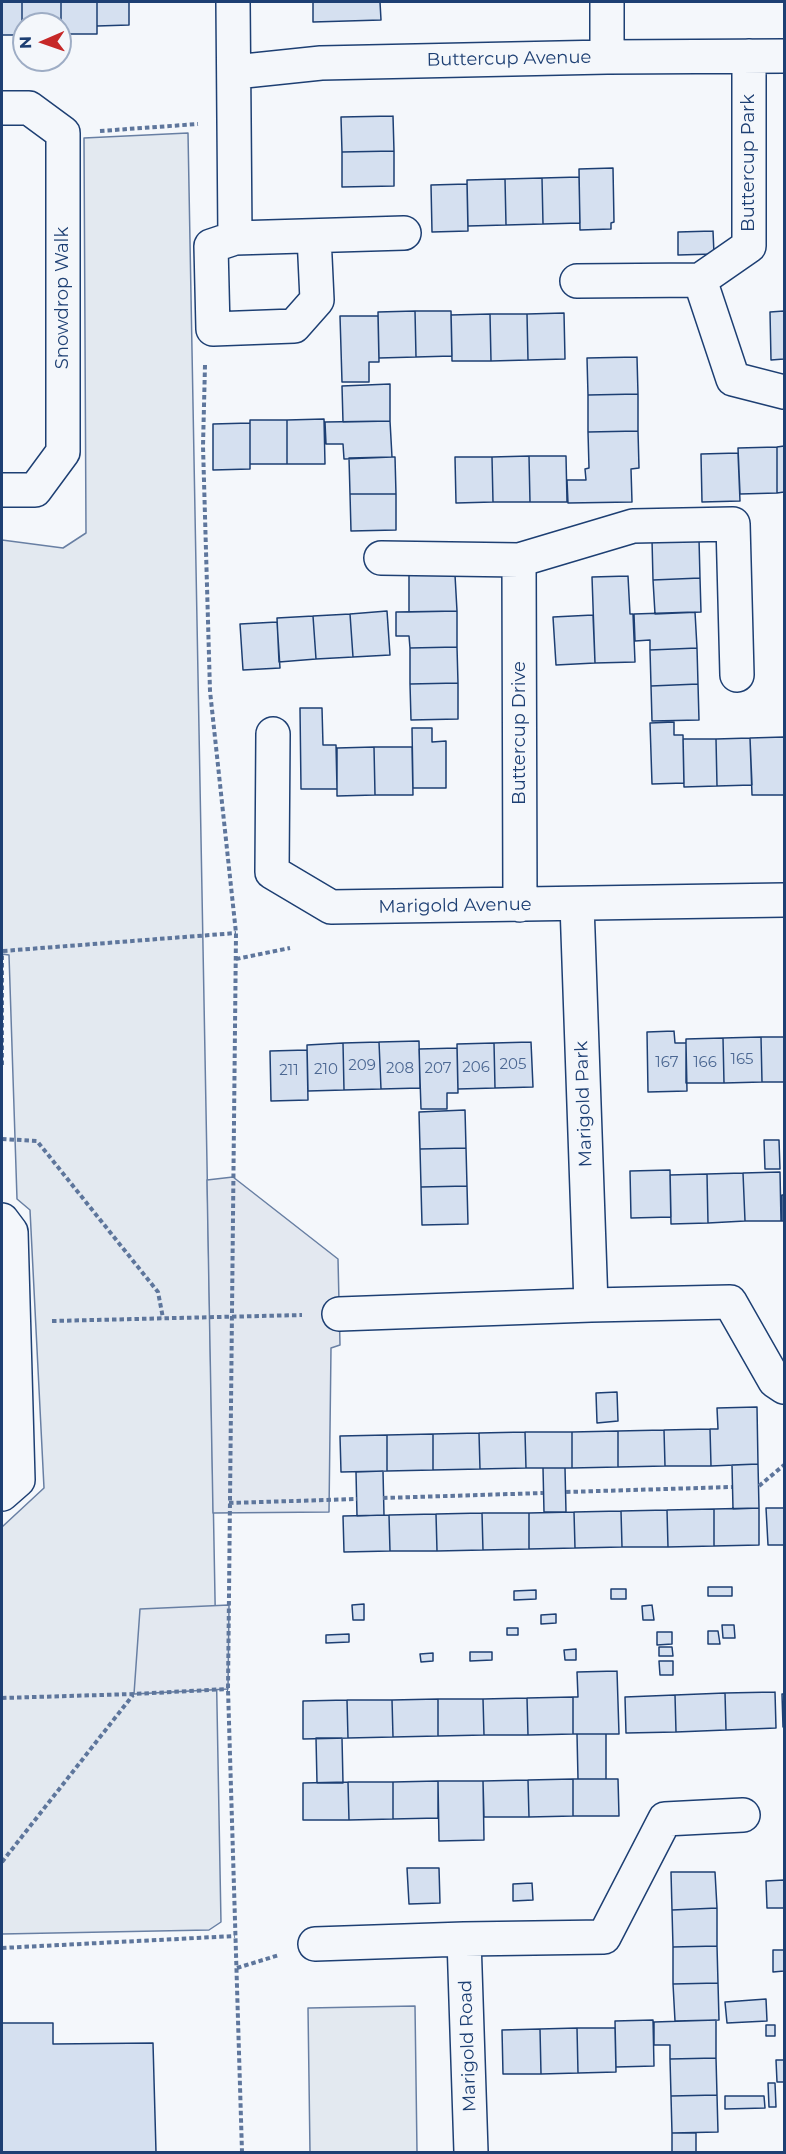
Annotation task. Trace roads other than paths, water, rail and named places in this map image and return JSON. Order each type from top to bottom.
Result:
[{"type":"street","points":[[233,2],[235,238]]},
{"type":"street","points":[[607,2],[607,57]]},
{"type":"street","name":"Buttercup Park","points":[[700,280],[749,246],[749,56]]},
{"type":"street","name":"Buttercup Avenue","points":[[235,72],[321,63],[784,56]]},
{"type":"street","name":"Snowdrop Walk","points":[[2,108],[29,108],[63,133],[63,452],[35,490],[2,490]]},
{"type":"street","points":[[314,236],[317,300],[294,326],[213,329],[211,246],[235,238],[404,233]]},
{"type":"street","points":[[577,281],[700,280],[733,379],[784,392]]},
{"type":"street","points":[[381,558],[519,560],[633,526],[733,524],[736,675]]},
{"type":"street","name":"Buttercup Drive","points":[[519,560],[520,905]]},
{"type":"street","name":"Marigold Avenue","points":[[273,734],[272,872],[331,907],[784,900]]},
{"type":"street","name":"Marigold Park","points":[[577,904],[591,1305]]},
{"type":"street","points":[[2,1220],[11,1232],[18,1480],[2,1494]]},
{"type":"street","points":[[339,1314],[730,1302],[775,1381],[784,1387]]},
{"type":"street","points":[[315,1944],[604,1936],[665,1819],[743,1815]]},
{"type":"street","name":"Marigold Road","points":[[464,1939],[471,2152]]}]
